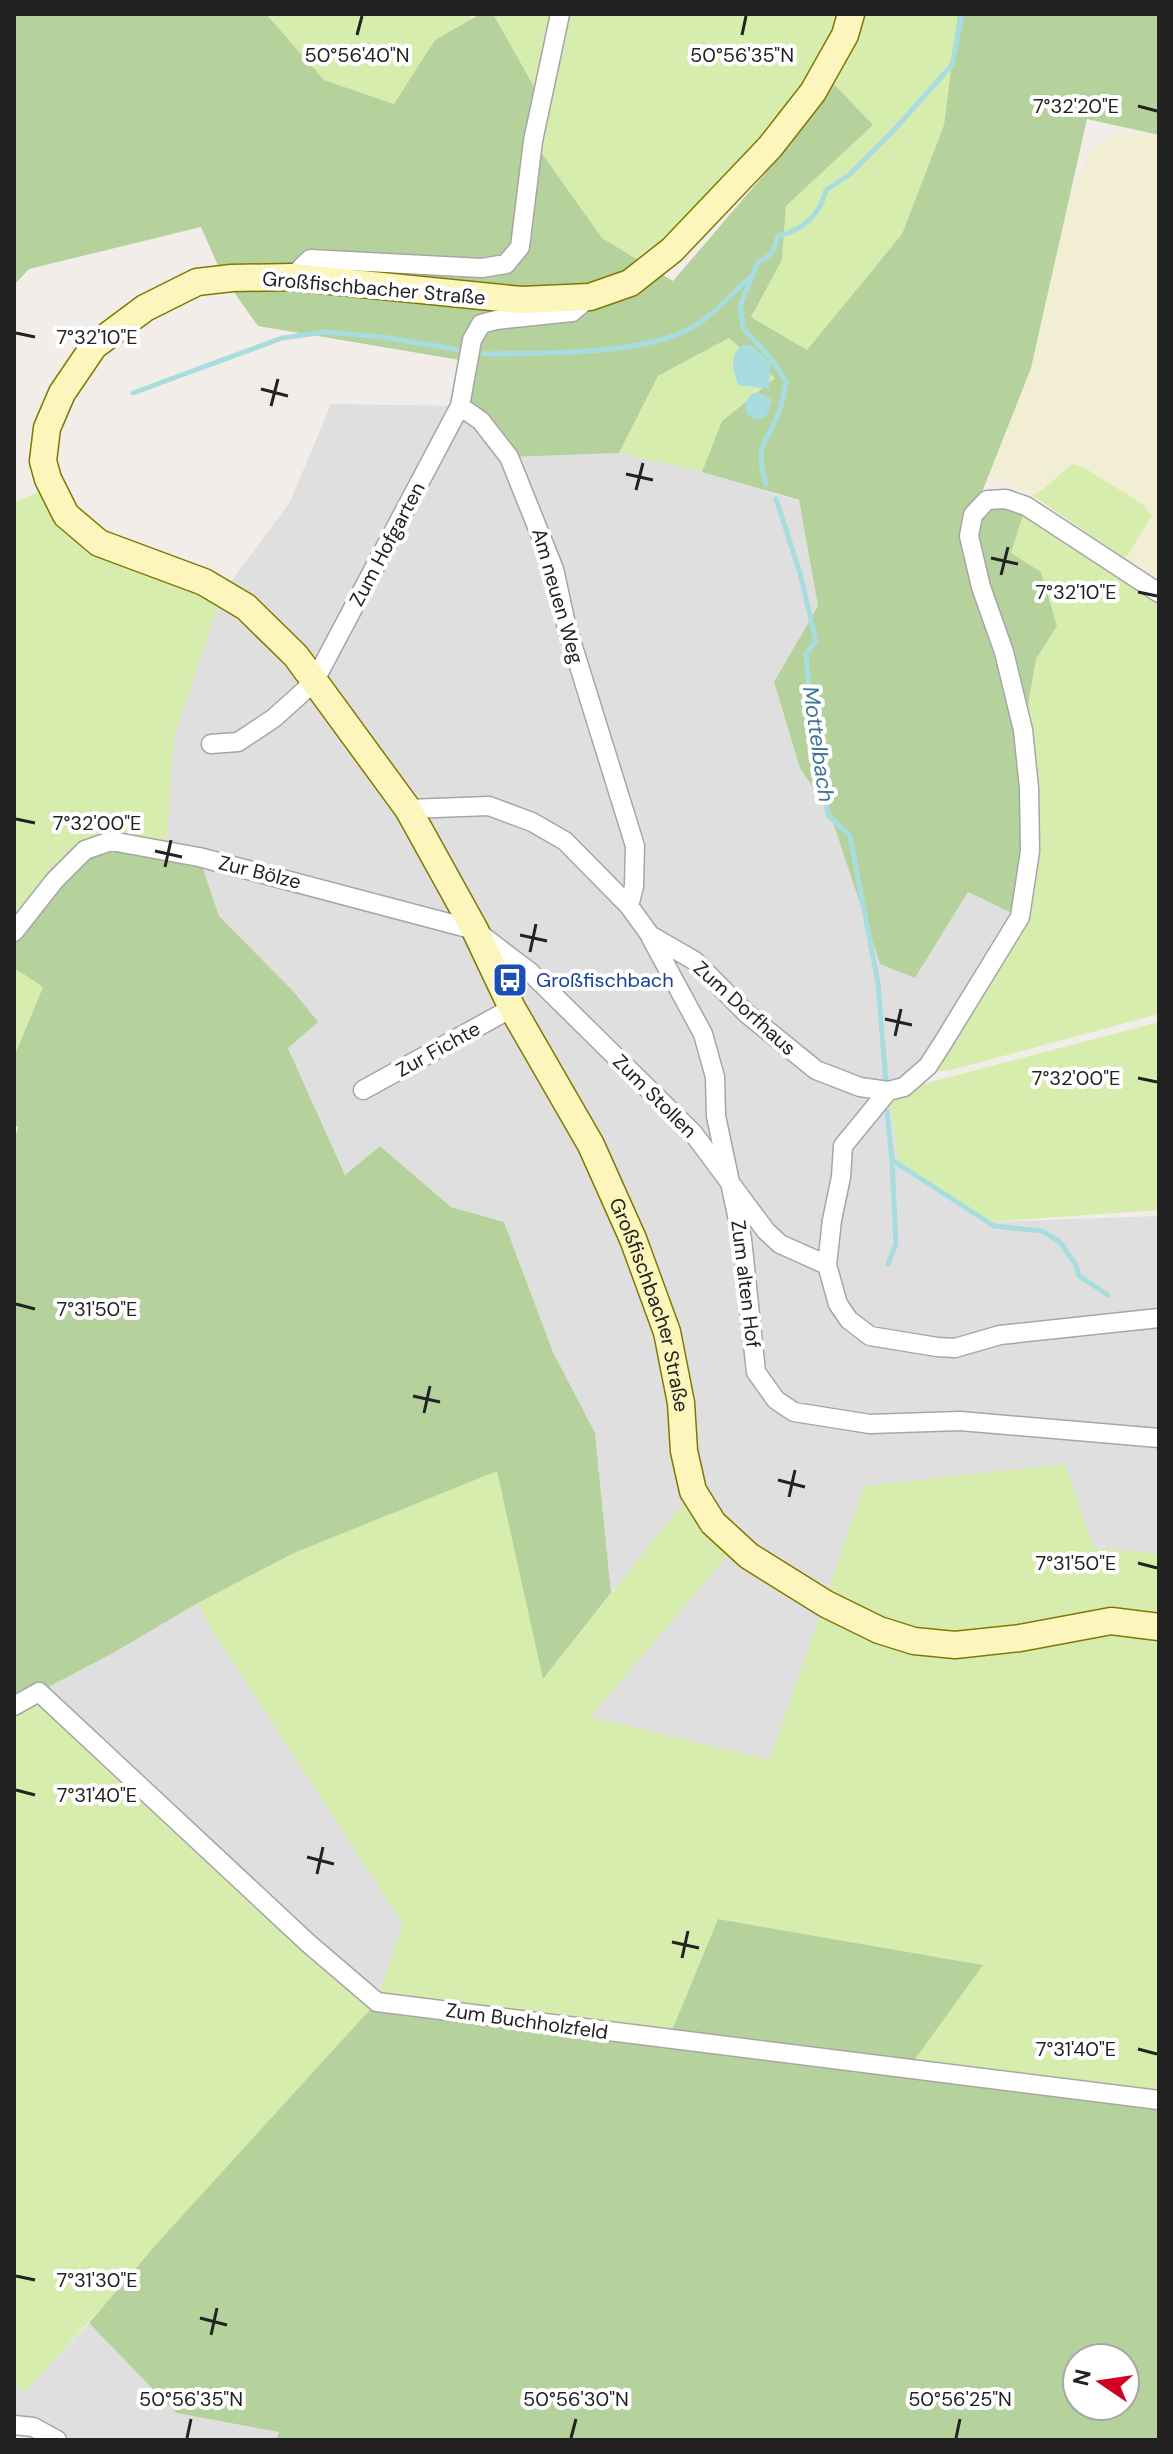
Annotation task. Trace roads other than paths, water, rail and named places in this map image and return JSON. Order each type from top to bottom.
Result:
[{"type":"main road","name":"Großfischbacher Straße","points":[[851,14],[845,35],[813,92],[770,147],[672,250],[630,283],[590,297],[521,300],[292,277],[197,282],[145,308],[94,346],[62,393],[47,428],[43,461],[48,479],[66,515],[99,543],[204,582],[246,607],[296,656],[408,809],[475,930],[512,1008],[591,1145],[633,1239],[667,1332],[681,1403],[684,1451],[693,1491],[713,1523],[749,1556],[826,1604],[879,1630],[914,1641],[955,1645],[1020,1638],[1111,1621],[1159,1627]]},
{"type":"street","points":[[292,277],[310,259],[482,268],[506,264],[520,247],[533,141],[560,14]]},
{"type":"street","points":[[460,406],[472,340],[481,324],[572,312],[590,297]]},
{"type":"street","name":"Zum Hofgarten","points":[[314,682],[460,406]]},
{"type":"street","name":"Am neuen Weg","points":[[460,406],[481,421],[509,457],[554,569],[566,624],[635,846],[634,886],[629,906]]},
{"type":"street","points":[[1159,593],[1026,506],[1006,499],[987,500],[973,515],[969,536],[981,587],[1004,652],[1023,730],[1029,788],[1030,851],[1020,917],[928,1066],[904,1087],[888,1091],[843,1146],[827,1265],[838,1304],[849,1320],[870,1336],[937,1347],[955,1348],[1000,1335],[1159,1318]]},
{"type":"street","points":[[211,744],[238,742],[274,718],[314,682]]},
{"type":"street","name":"Zum Dorfhaus","points":[[408,809],[489,806],[532,822],[565,841],[629,906],[650,935],[695,961],[746,1013],[816,1070],[860,1087],[888,1091]]},
{"type":"street","name":"Zur Bölze","points":[[14,932],[55,880],[85,850],[111,841],[199,857],[475,930]]},
{"type":"street","name":"Zum Stollen","points":[[475,930],[530,972],[693,1133],[766,1231],[780,1244],[827,1265]]},
{"type":"street","name":"Zum alten Hof","points":[[650,935],[703,1034],[715,1077],[716,1116],[742,1239],[756,1372],[776,1400],[794,1412],[870,1424],[960,1421],[1159,1438]]},
{"type":"street","name":"Zur Fichte","points":[[363,1090],[512,1008]]},
{"type":"street","name":"Zum Buchholzfeld","points":[[14,1706],[39,1692],[308,1943],[377,2002],[1159,2100]]},
{"type":"street","points":[[14,2425],[33,2427],[57,2440]]},
{"type":"water","points":[[743,344],[752,346],[771,363],[769,389],[738,385],[733,368],[734,358]]},
{"type":"water","points":[[753,393],[763,394],[772,400],[766,417],[756,420],[747,414],[745,402]]},
{"type":"waterway","name":"Mottelbach","points":[[766,484],[762,451],[780,409],[786,382],[774,362],[743,328],[740,306],[758,262],[772,252],[778,236],[795,230],[815,214],[826,190],[849,175],[952,65],[962,14]]},
{"type":"waterway","points":[[484,354],[588,351],[667,338],[704,320],[749,278]]},
{"type":"waterway","points":[[133,393],[282,338],[325,332],[382,337],[460,350]]},
{"type":"waterway","name":"Mottelbach","points":[[776,499],[800,573],[816,641],[806,654],[828,815],[850,836],[878,983],[886,1083]]},
{"type":"waterway","name":"Mottelbach","points":[[887,1111],[892,1160],[994,1226],[1042,1231],[1060,1242],[1076,1265],[1079,1276],[1108,1295]]},
{"type":"waterway","points":[[888,1264],[896,1244],[892,1160]]},
{"type":"place","name":"Großfischbach","points":[[510,980]]}]
